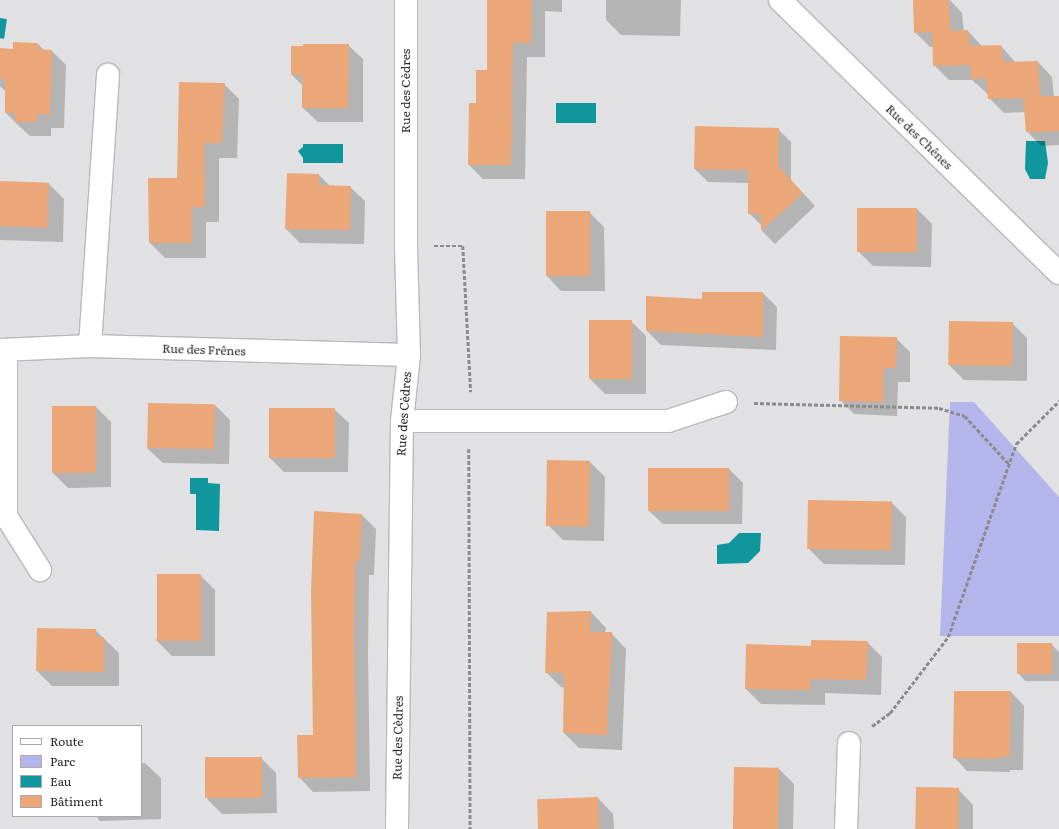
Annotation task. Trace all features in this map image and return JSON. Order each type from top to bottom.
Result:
[{"type":"street","name":"Rue des Cèdres","points":[[397,829],[402,421],[409,355],[406,245],[406,0]]},
{"type":"street","name":"Rue des Chênes","points":[[780,0],[1059,273]]},
{"type":"street","points":[[90,346],[108,75]]},
{"type":"street","name":"Rue des Frênes","points":[[3,350],[90,346],[409,355]]},
{"type":"street","points":[[3,350],[6,516],[40,570]]},
{"type":"street","points":[[402,421],[668,421],[726,402]]},
{"type":"street","points":[[846,829],[849,743]]},
{"type":"path","points":[[406,245],[463,246],[471,399]]},
{"type":"path","points":[[849,743],[890,713],[948,637],[1016,444],[1059,401]]},
{"type":"path","points":[[726,402],[939,408],[965,416],[1009,464]]},
{"type":"path","points":[[469,448],[470,829]]},
{"type":"green space","points":[[950,402],[974,402],[1059,497],[1059,636],[940,636]]},
{"type":"water","points":[[0,18],[7,19],[4,39],[0,38]]},
{"type":"water","points":[[556,103],[596,103],[596,123],[556,123]]},
{"type":"water","points":[[1026,141],[1045,141],[1048,163],[1045,179],[1030,179],[1025,169]]},
{"type":"water","points":[[303,144],[343,144],[343,163],[303,163],[303,158],[298,151],[303,147]]},
{"type":"water","points":[[190,478],[208,478],[208,483],[220,484],[219,531],[196,530],[196,494],[190,494]]},
{"type":"water","points":[[739,533],[761,533],[760,551],[748,563],[717,564],[717,545],[729,543]]},
{"type":"building","points":[[487,0],[532,0],[531,43],[513,43],[511,165],[468,165],[469,103],[476,103],[476,70],[487,70]]},
{"type":"building","points":[[913,0],[948,0],[951,31],[968,30],[970,46],[1001,45],[1003,62],[1038,61],[1040,96],[1059,96],[1059,131],[1026,132],[1023,98],[988,99],[986,78],[971,79],[970,65],[933,66],[932,32],[914,33]]},
{"type":"building","points":[[13,42],[38,43],[38,49],[52,50],[50,115],[37,114],[37,122],[15,122],[15,113],[5,113],[5,79],[0,79],[0,48],[13,49]]},
{"type":"building","points":[[303,44],[349,44],[348,108],[302,108],[302,75],[291,75],[291,46],[303,46]]},
{"type":"building","points":[[179,82],[225,83],[222,143],[204,143],[205,207],[192,207],[192,243],[149,243],[148,178],[177,178]]},
{"type":"building","points":[[695,126],[779,128],[778,166],[803,193],[761,231],[761,214],[748,214],[748,170],[694,169]]},
{"type":"building","points":[[287,173],[319,174],[319,185],[351,186],[350,230],[285,229]]},
{"type":"building","points":[[0,181],[49,183],[47,228],[0,226]]},
{"type":"building","points":[[857,208],[917,208],[917,252],[857,252]]},
{"type":"building","points":[[546,211],[590,211],[590,276],[546,276]]},
{"type":"building","points":[[702,292],[763,292],[763,337],[646,331],[646,296],[702,299]]},
{"type":"building","points":[[589,320],[632,320],[632,379],[589,379]]},
{"type":"building","points":[[949,321],[1013,322],[1012,366],[948,365]]},
{"type":"building","points":[[840,336],[897,337],[896,368],[884,368],[883,402],[839,401]]},
{"type":"building","points":[[148,403],[215,404],[214,449],[147,448]]},
{"type":"building","points":[[52,406],[96,406],[96,473],[52,473]]},
{"type":"building","points":[[269,408],[335,408],[335,458],[269,458]]},
{"type":"building","points":[[547,460],[590,461],[589,527],[546,526]]},
{"type":"building","points":[[648,468],[729,468],[729,511],[648,511]]},
{"type":"building","points":[[808,500],[892,501],[891,550],[807,549]]},
{"type":"building","points":[[314,511],[362,514],[360,561],[355,561],[354,635],[356,777],[298,778],[297,735],[313,735],[311,591]]},
{"type":"building","points":[[157,574],[201,574],[201,641],[157,641]]},
{"type":"building","points":[[591,611],[590,632],[612,632],[607,735],[563,733],[564,673],[545,673],[547,612]]},
{"type":"building","points":[[37,628],[96,629],[96,637],[104,637],[104,672],[36,671]]},
{"type":"building","points":[[811,640],[868,641],[866,680],[811,679],[810,690],[745,689],[746,644],[811,646]]},
{"type":"building","points":[[1017,643],[1052,643],[1052,674],[1017,674]]},
{"type":"building","points":[[954,691],[1011,691],[1010,757],[997,757],[997,759],[953,758]]},
{"type":"building","points":[[205,757],[262,757],[262,798],[205,798]]},
{"type":"building","points":[[734,767],[779,768],[778,829],[733,829]]},
{"type":"building","points":[[916,787],[959,788],[958,829],[915,829]]},
{"type":"building","points":[[598,797],[599,829],[538,829],[537,799]]}]
